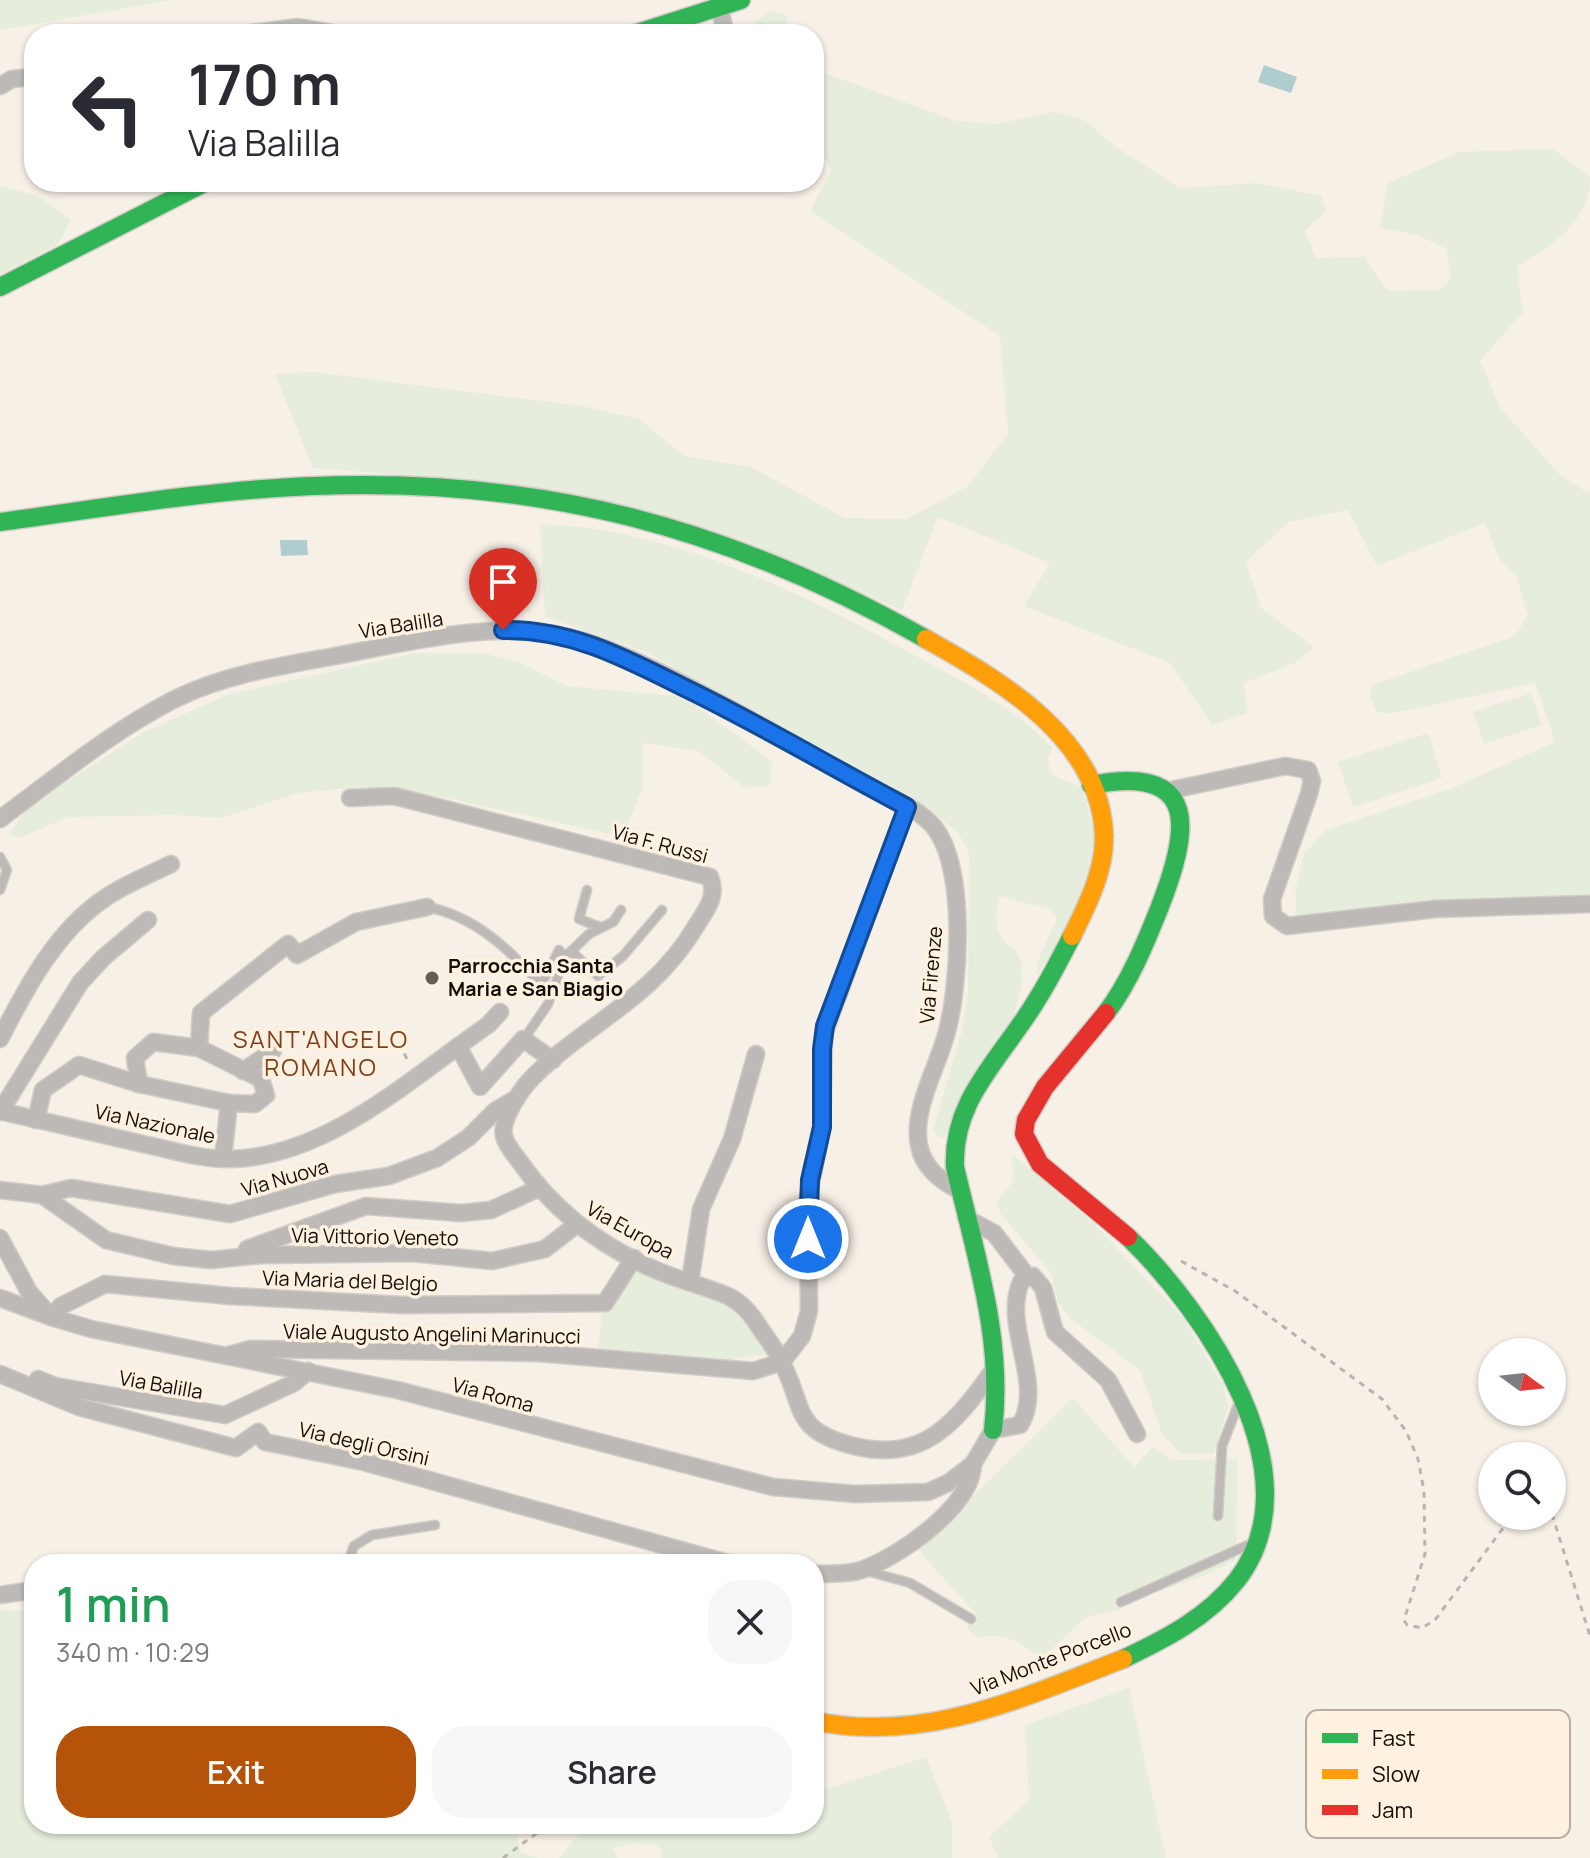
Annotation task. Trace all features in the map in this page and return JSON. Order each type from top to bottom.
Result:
[{"type":"street","points":[[665,24],[741,0]]},
{"type":"street","points":[[719,7],[723,24]]},
{"type":"street","points":[[0,86],[12,79],[24,78]]},
{"type":"street","points":[[0,287],[185,192]]},
{"type":"street","points":[[0,522],[269,489],[341,485],[504,496],[646,519],[718,541],[797,574],[889,619],[980,670],[1047,722],[1066,743],[1091,785],[1104,838],[1097,876],[1041,992],[961,1113],[953,1144],[995,1368],[997,1400],[993,1430],[1017,1427],[1027,1410],[1017,1301],[1019,1286],[1027,1276]]},
{"type":"street","name":"Via Balilla","points":[[0,819],[133,723],[210,684],[260,670],[384,647],[514,630],[567,637],[617,654],[736,712],[907,807]]},
{"type":"street","points":[[1091,785],[1126,778],[1167,791],[1285,766],[1308,770],[1312,781],[1309,794],[1272,899],[1273,916],[1287,926],[1435,909],[1590,904]]},
{"type":"street","name":"Via Monte Porcello","points":[[824,1722],[877,1730],[938,1723],[1106,1665],[1157,1641],[1206,1609],[1242,1571],[1259,1538],[1265,1500],[1263,1475],[1242,1401],[1221,1354],[1188,1307],[1119,1228],[1042,1164],[1025,1137],[1031,1110],[1112,1006],[1137,961],[1181,846],[1180,811],[1167,791]]},
{"type":"street","name":"Via F. Russi","points":[[350,798],[394,796],[710,877],[714,886],[713,899],[681,951],[624,1008],[531,1079],[517,1098]]},
{"type":"street","points":[[782,1362],[802,1336],[809,1311],[808,1199],[822,1127],[825,1026],[907,807]]},
{"type":"street","name":"Via Firenze","points":[[907,807],[924,817],[943,840],[956,885],[951,1016],[922,1111],[918,1139],[924,1160],[933,1173],[960,1191]]},
{"type":"street","points":[[0,1039],[45,961],[71,928],[113,893],[171,864]]},
{"type":"street","points":[[199,1048],[201,1013],[288,944],[297,955],[356,922],[427,907]]},
{"type":"street","points":[[0,1112],[80,983],[103,958],[148,920]]},
{"type":"street","name":"Via Nazionale","points":[[0,1112],[223,1158],[260,1156],[295,1146],[330,1130],[412,1079],[488,1025],[500,1012]]},
{"type":"street","points":[[458,1046],[480,1087],[523,1039],[553,1060]]},
{"type":"street","points":[[36,1120],[43,1090],[79,1065],[139,1084],[229,1103],[255,1104],[266,1095],[261,1079],[199,1048],[153,1042],[135,1058],[139,1084]]},
{"type":"street","points":[[243,1071],[273,1051]]},
{"type":"street","points":[[690,1282],[701,1209],[732,1139],[756,1054]]},
{"type":"street","name":"Via Europa","points":[[517,1098],[504,1134],[537,1189],[576,1225],[634,1258],[744,1306],[782,1362],[797,1407],[812,1427],[842,1442],[883,1452],[914,1446],[944,1429],[995,1368]]},
{"type":"street","name":"Via Nuova","points":[[42,1195],[71,1188],[230,1214],[335,1184],[389,1176],[437,1158],[468,1138],[495,1111],[517,1098]]},
{"type":"street","points":[[223,1158],[229,1103]]},
{"type":"street","points":[[0,1190],[42,1195],[106,1240],[173,1256],[211,1260],[366,1206],[461,1213],[491,1210],[537,1189]]},
{"type":"street","points":[[966,1218],[994,1233],[1027,1276],[1040,1282],[1055,1332],[1108,1380],[1137,1434]]},
{"type":"street","name":"Via Vittorio Veneto","points":[[211,1260],[261,1255],[413,1253],[492,1261],[545,1249],[576,1225]]},
{"type":"street","points":[[0,1238],[29,1292],[51,1317]]},
{"type":"street","name":"Via Maria del Belgio","points":[[51,1317],[61,1306],[105,1284],[230,1296],[402,1305],[605,1303],[634,1258]]},
{"type":"street","name":"Via Roma","points":[[0,1298],[91,1329],[397,1390],[773,1487],[855,1494],[922,1493],[948,1483],[973,1464],[993,1430]]},
{"type":"street","name":"Viale Augusto Angelini Marinucci","points":[[224,1356],[251,1349],[539,1353],[753,1371],[782,1362]]},
{"type":"street","name":"Via Balilla","points":[[0,1363],[55,1386],[203,1414],[225,1415],[294,1383],[308,1371]]},
{"type":"street","name":"Via degli Orsini","points":[[0,1374],[79,1407],[155,1428],[236,1448],[258,1432],[265,1442],[364,1462],[695,1554]]},
{"type":"street","points":[[824,1573],[862,1571],[920,1536],[962,1500],[973,1477],[973,1464]]},
{"type":"street","points":[[0,1595],[24,1591]]},
{"type":"lane","points":[[0,857],[7,870],[0,890]]},
{"type":"lane","points":[[587,890],[579,919],[600,927]]},
{"type":"lane","points":[[427,907],[454,912],[511,951],[541,985],[559,950],[598,976],[623,956],[662,910]]},
{"type":"lane","points":[[523,1039],[548,1004],[568,954],[600,927],[613,922],[621,910]]},
{"type":"lane","points":[[1218,1516],[1222,1446],[1229,1421],[1242,1401]]},
{"type":"lane","points":[[351,1554],[354,1546],[372,1535],[435,1525]]},
{"type":"lane","points":[[1121,1602],[1229,1556],[1259,1538]]},
{"type":"lane","points":[[862,1571],[910,1583],[971,1619]]},
{"type":"path","points":[[390,1035],[408,1057],[412,1079]]},
{"type":"path","points":[[1179,1260],[1235,1291],[1382,1399],[1406,1431],[1420,1470],[1425,1554],[1404,1620],[1407,1625],[1422,1628],[1435,1620],[1502,1530]]},
{"type":"path","points":[[1557,1530],[1590,1636]]},
{"type":"path","points":[[503,1858],[536,1834]]},
{"type":"green space","points":[[0,0],[173,0],[24,24],[0,30]]},
{"type":"green space","points":[[771,11],[789,16],[785,24],[752,24]]},
{"type":"green space","points":[[824,73],[956,121],[997,124],[1054,112],[1086,121],[1113,145],[1180,188],[1257,183],[1321,196],[1326,211],[1305,231],[1316,258],[1364,257],[1388,291],[1440,290],[1451,278],[1447,249],[1417,235],[1380,228],[1388,183],[1459,152],[1553,149],[1590,177],[1584,207],[1567,231],[1517,266],[1523,312],[1480,361],[1501,409],[1561,476],[1590,494],[1590,895],[1433,900],[1297,916],[1295,894],[1303,856],[1324,831],[1450,789],[1555,742],[1535,683],[1389,714],[1376,711],[1370,697],[1372,685],[1515,636],[1528,615],[1516,576],[1500,561],[1485,523],[1377,566],[1348,510],[1288,522],[1246,562],[1261,608],[1314,647],[1295,663],[1244,683],[1247,713],[1212,725],[1170,663],[1024,606],[1050,563],[938,517],[902,610],[725,536],[402,475],[313,468],[275,374],[313,372],[582,406],[639,419],[684,456],[751,467],[845,518],[907,519],[968,486],[1008,434],[1000,336],[810,211],[820,192],[824,192],[824,184],[831,170],[826,159]]},
{"type":"green space","points":[[0,186],[37,195],[71,220],[57,245],[0,274]]},
{"type":"green space","points":[[540,524],[590,528],[688,551],[781,587],[827,609],[988,696],[1022,720],[1052,748],[1048,759],[1052,775],[1082,787],[1099,848],[1070,926],[1036,977],[1039,958],[1057,919],[1049,909],[999,896],[997,927],[1005,942],[1020,957],[1021,987],[1007,1032],[945,1137],[940,1138],[933,1130],[962,1031],[968,994],[969,853],[959,834],[933,812],[644,651],[545,617]]},
{"type":"green space","points":[[415,653],[484,653],[523,664],[567,686],[684,697],[772,761],[770,785],[745,788],[699,751],[643,743],[642,789],[623,837],[398,790],[339,789],[298,793],[221,818],[175,815],[69,817],[19,838],[9,835],[28,806],[144,732],[229,694]]},
{"type":"green space","points":[[1531,693],[1542,725],[1484,744],[1473,712]]},
{"type":"green space","points":[[1428,733],[1442,778],[1353,807],[1338,762]]},
{"type":"green space","points":[[1012,1154],[1095,1225],[1183,1318],[1223,1385],[1228,1407],[1214,1454],[1181,1454],[1162,1434],[1140,1370],[1070,1318],[1058,1303],[1051,1273],[1000,1213],[997,1202],[1013,1181]]},
{"type":"green space","points":[[635,1264],[742,1310],[770,1354],[738,1358],[729,1364],[597,1351],[603,1309]]},
{"type":"green space","points":[[1073,1398],[1134,1467],[1154,1446],[1171,1460],[1237,1459],[1236,1560],[1206,1575],[1130,1601],[1118,1610],[1086,1617],[1040,1660],[1013,1640],[997,1636],[980,1638],[966,1628],[978,1616],[918,1550]]},
{"type":"green space","points":[[0,1610],[24,1611],[24,1834],[517,1834],[520,1852],[538,1858],[0,1858]]},
{"type":"green space","points":[[1129,1688],[1166,1858],[998,1858],[989,1837],[1029,1800],[1025,1725]]},
{"type":"green space","points":[[926,1757],[952,1822],[952,1858],[662,1858],[660,1846],[634,1843],[613,1848],[617,1858],[559,1858],[579,1834],[824,1834],[824,1790]]},
{"type":"water","points":[[1264,65],[1297,77],[1291,93],[1258,82]]},
{"type":"water","points":[[280,540],[307,540],[308,555],[281,556]]},
{"type":"traffic: fast","points":[[665,24],[741,0]]},
{"type":"traffic: fast","points":[[0,287],[186,192]]},
{"type":"traffic: fast","points":[[0,522],[156,500],[274,488],[397,485],[477,490],[555,501],[631,517],[705,539],[779,567],[852,600],[926,639]]},
{"type":"traffic: fast","points":[[1091,785],[1127,781],[1153,784],[1170,795],[1178,810],[1180,831],[1177,854],[1154,922],[1129,976],[1106,1013]]},
{"type":"traffic: fast","points":[[993,1430],[995,1363],[991,1330],[955,1167],[956,1145],[960,1125],[976,1089],[1037,1000],[1072,936]]},
{"type":"traffic: fast","points":[[1123,1659],[1199,1616],[1237,1580],[1259,1538],[1265,1493],[1258,1445],[1242,1397],[1218,1350],[1189,1307],[1128,1237]]},
{"type":"traffic: slow","points":[[926,639],[985,674],[1042,717],[1066,742],[1085,770],[1099,801],[1104,849],[1094,888],[1072,936]]},
{"type":"traffic: slow","points":[[824,1722],[855,1727],[933,1722],[1010,1702],[1123,1659]]},
{"type":"traffic: jam","points":[[1106,1013],[1045,1087],[1026,1120],[1024,1134],[1040,1164],[1128,1237]]},
{"type":"place","name":"Parrocchia Santa Maria e San Biagio","points":[[432,978]]},
{"type":"district","name":"SANT'ANGELO ROMANO","points":[[321,1054]]},
{"type":"route","points":[[503,630],[567,637],[617,654],[743,716],[907,807],[825,1026],[822,1041],[822,1127],[810,1180],[808,1239]]}]
